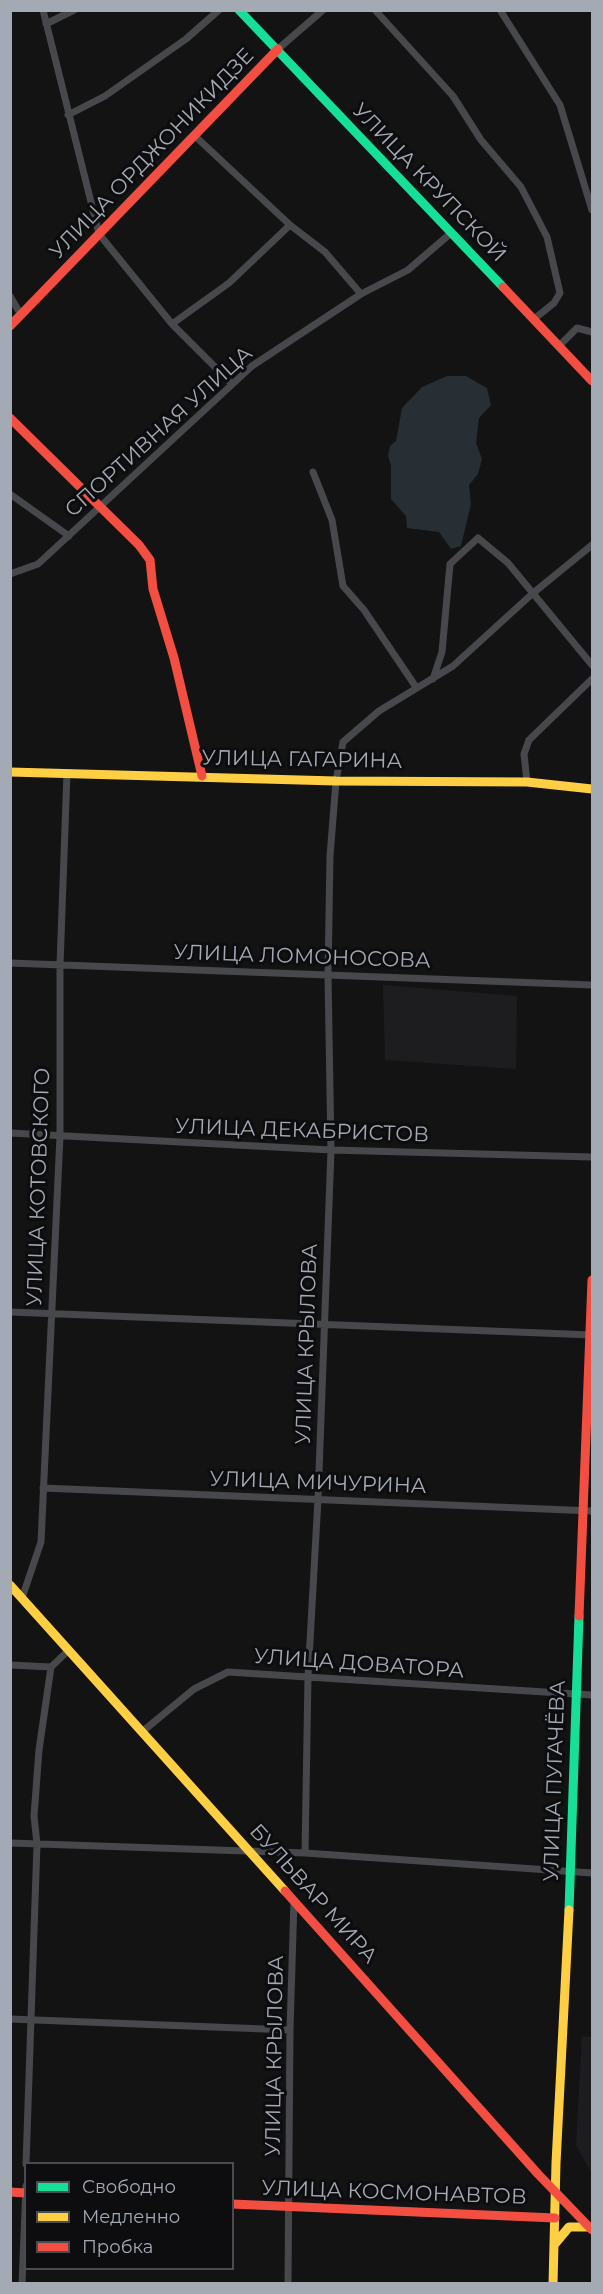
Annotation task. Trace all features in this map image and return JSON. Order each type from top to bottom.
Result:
[{"type":"street","points":[[43,10],[99,234],[172,324],[231,383]]},
{"type":"street","points":[[46,24],[74,10]]},
{"type":"street","points":[[68,115],[105,96],[186,39],[219,10]]},
{"type":"street","name":"УЛИЦА КРУПСКОЙ","points":[[239,10],[592,381]]},
{"type":"street","name":"УЛИЦА ОРДЖОНИКИДЗЕ","points":[[10,326],[278,50],[323,10]]},
{"type":"street","points":[[375,10],[453,96],[481,140],[521,187],[547,237],[560,293],[554,303],[534,319]]},
{"type":"street","points":[[500,10],[560,105],[592,210]]},
{"type":"street","points":[[195,136],[290,225],[325,252],[361,294]]},
{"type":"street","points":[[172,324],[229,283],[290,225]]},
{"type":"street","name":"СПОРТИВНАЯ УЛИЦА","points":[[10,574],[38,564],[252,366],[361,294],[408,270],[451,233]]},
{"type":"street","points":[[10,296],[21,315]]},
{"type":"street","points":[[559,346],[577,328],[592,332]]},
{"type":"street","points":[[10,418],[150,560],[153,589],[174,658],[202,776]]},
{"type":"street","points":[[313,472],[332,520],[343,586],[364,610],[416,687]]},
{"type":"street","name":"СПОРТИВНАЯ УЛИЦА","points":[[10,494],[69,536]]},
{"type":"street","points":[[432,679],[442,652],[450,564],[478,538],[508,563],[592,665]]},
{"type":"street","name":"УЛИЦА КРЫЛОВА","points":[[305,1853],[308,1677],[318,1499],[331,1150],[328,975],[330,856],[336,781],[343,742],[379,711],[453,666],[532,594],[592,545]]},
{"type":"street","points":[[527,782],[524,754],[529,740],[592,679]]},
{"type":"street","name":"УЛИЦА ГАГАРИНА","points":[[10,772],[336,781],[527,782],[592,789]]},
{"type":"street","name":"УЛИЦА КОТОВСКОГО","points":[[22,1598],[41,1542],[60,1136],[60,965],[66,773]]},
{"type":"street","name":"УЛИЦА ЛОМОНОСОВА","points":[[10,963],[592,985]]},
{"type":"street","name":"УЛИЦА ДЕКАБРИСТОВ","points":[[10,1132],[331,1150],[592,1157]]},
{"type":"street","name":"УЛИЦА ПУГАЧЁВА","points":[[553,2283],[555,2192],[571,1873],[575,1695],[589,1510],[592,1280]]},
{"type":"street","points":[[10,1312],[592,1335]]},
{"type":"street","name":"УЛИЦА МИЧУРИНА","points":[[43,1488],[589,1510]]},
{"type":"street","name":"БУЛЬВАР МИРА","points":[[10,1585],[555,2192],[591,2229]]},
{"type":"street","points":[[26,2162],[37,1844],[34,1816],[39,1750],[51,1667],[69,1650]]},
{"type":"street","points":[[10,1665],[51,1667]]},
{"type":"street","name":"УЛИЦА ДОВАТОРА","points":[[142,1731],[194,1689],[228,1672],[592,1695]]},
{"type":"street","points":[[10,1843],[305,1853],[592,1873]]},
{"type":"street","name":"УЛИЦА КРЫЛОВА","points":[[288,2283],[290,2030],[294,1900]]},
{"type":"street","points":[[10,2019],[290,2030]]},
{"type":"street","name":"УЛИЦА КОСМОНАВТОВ","points":[[234,2204],[555,2218]]},
{"type":"street","points":[[22,2283],[24,2223]]},
{"type":"street","name":"БУЛЬВАР МИРА","points":[[553,2245],[569,2227],[580,2224],[591,2229]]},
{"type":"shaded area","points":[[447,376],[466,376],[487,388],[491,405],[479,418],[476,443],[482,459],[478,474],[469,485],[471,504],[461,546],[451,549],[439,532],[407,528],[406,516],[391,499],[391,465],[388,456],[390,446],[396,441],[402,408],[422,387]]},
{"type":"shaded area","points":[[383,985],[517,996],[516,1069],[385,1060]]},
{"type":"shaded area","points":[[582,2036],[592,2037],[592,2174],[576,2145]]},
{"type":"traffic: fast","points":[[239,10],[503,287]]},
{"type":"traffic: fast","points":[[569,1910],[579,1616]]},
{"type":"traffic: slow","points":[[10,772],[336,781],[527,782],[592,789]]},
{"type":"traffic: slow","points":[[10,1585],[285,1891]]},
{"type":"traffic: slow","points":[[553,2284],[556,2163],[569,1910]]},
{"type":"traffic: slow","points":[[554,2245],[569,2227],[588,2227]]},
{"type":"traffic: jam","points":[[10,326],[278,49]]},
{"type":"traffic: jam","points":[[503,287],[592,381]]},
{"type":"traffic: jam","points":[[10,418],[139,545],[150,560],[153,589],[174,658],[202,776]]},
{"type":"traffic: jam","points":[[579,1616],[592,1280]]},
{"type":"traffic: jam","points":[[285,1891],[538,2174],[592,2230]]},
{"type":"traffic: jam","points":[[10,2192],[24,2193]]},
{"type":"traffic: jam","points":[[234,2204],[555,2218]]}]
